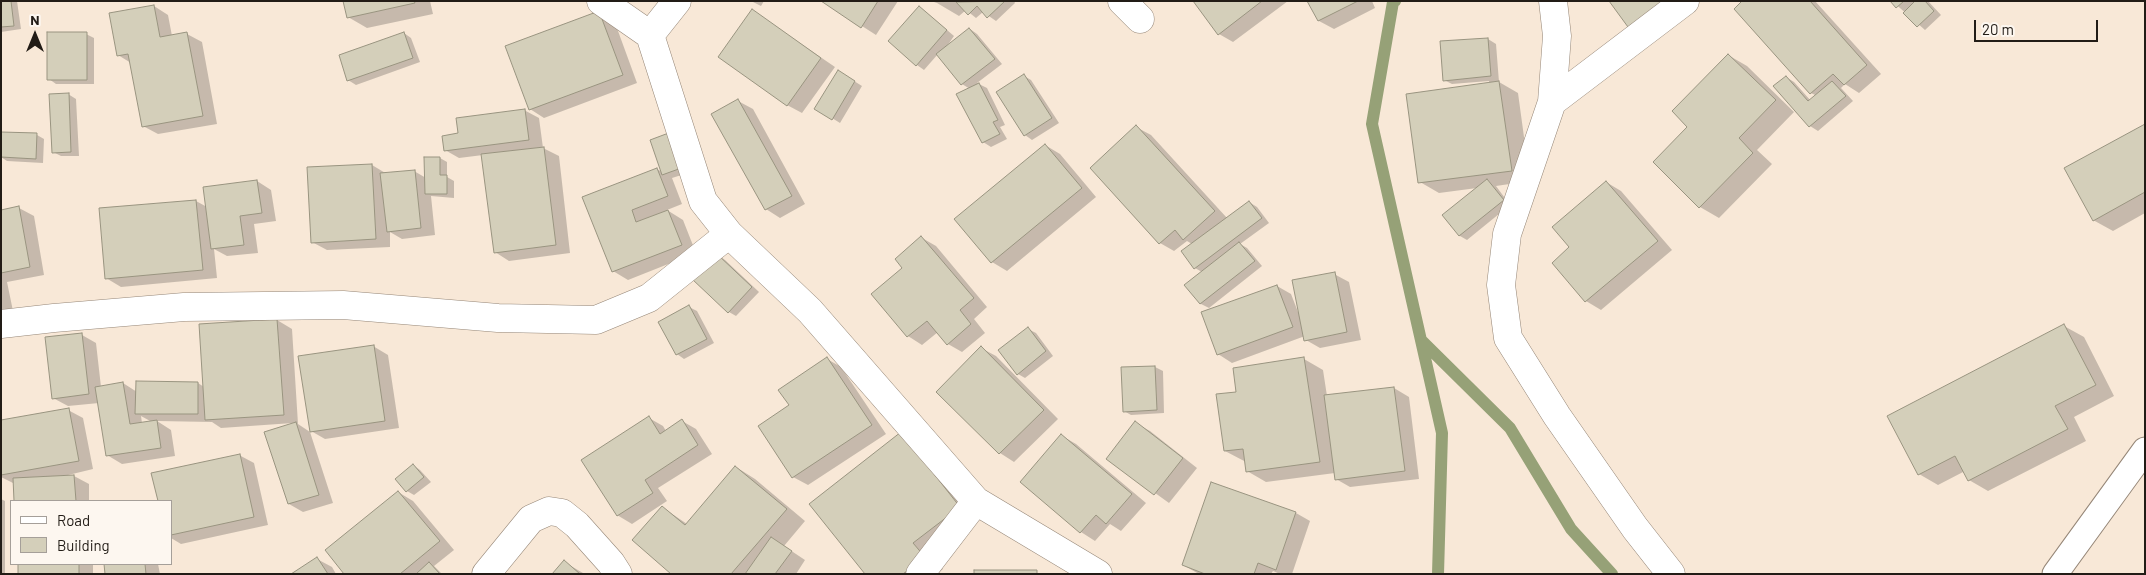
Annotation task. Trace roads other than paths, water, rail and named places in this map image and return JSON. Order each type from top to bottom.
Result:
[{"type":"street","points":[[601,1],[650,35],[703,201],[729,234],[810,311],[976,501],[1098,574]]},
{"type":"street","points":[[650,35],[676,1]]},
{"type":"street","points":[[1553,1],[1557,36],[1552,102],[1507,234],[1501,284],[1508,338],[1568,432],[1635,528],[1671,574]]},
{"type":"street","points":[[1552,102],[1685,1]]},
{"type":"street","points":[[1,324],[184,306],[343,305],[498,318],[596,320],[649,298],[729,234]]},
{"type":"street","points":[[920,574],[976,501]]},
{"type":"street","points":[[486,574],[531,519],[549,511],[562,513],[577,525],[611,563],[618,574]]},
{"type":"lane","points":[[2055,574],[2145,450]]},
{"type":"waterway","points":[[1395,1],[1393,2],[1372,124],[1442,433],[1438,574]]},
{"type":"waterway","points":[[1421,340],[1510,428],[1571,529],[1612,574]]}]
